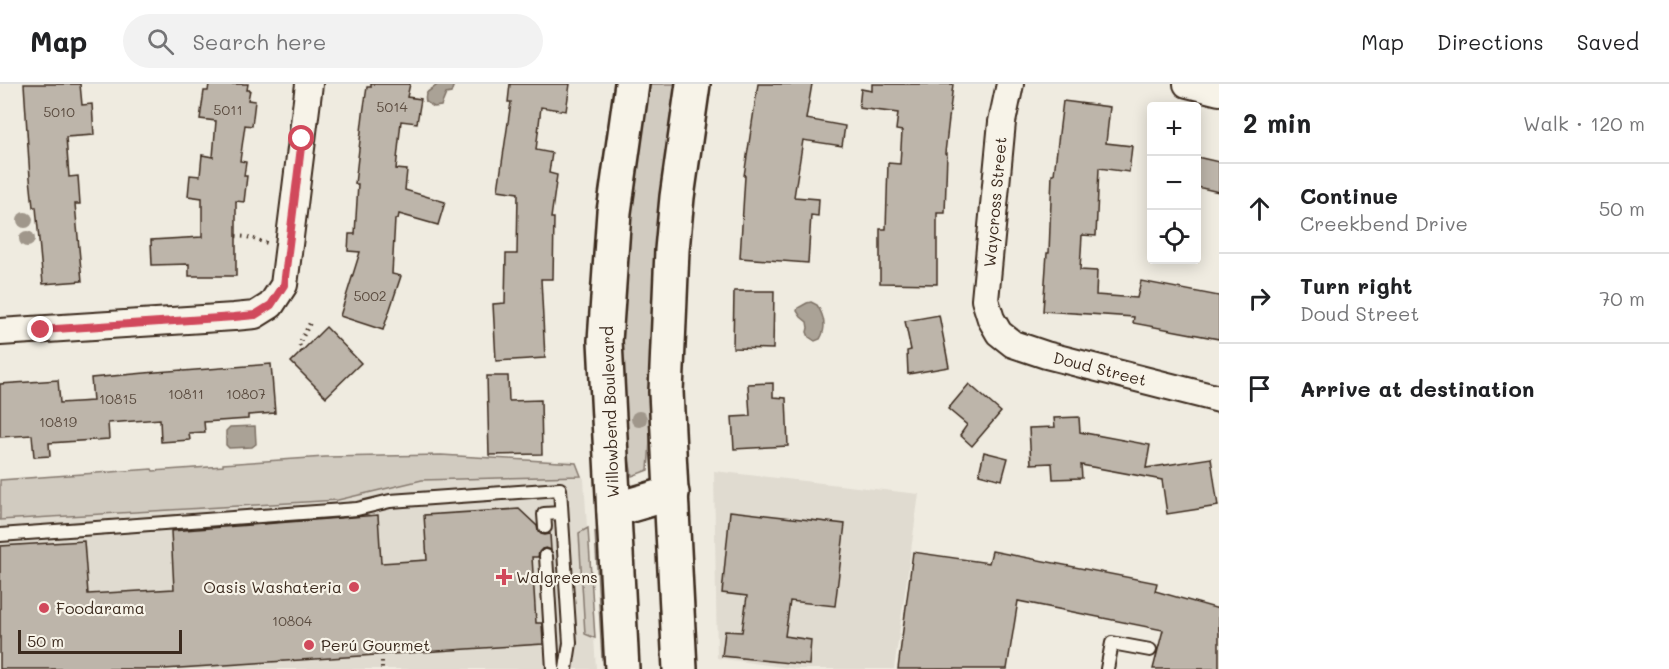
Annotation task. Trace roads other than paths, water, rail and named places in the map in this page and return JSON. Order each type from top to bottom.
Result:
[{"type":"main road","name":"Willowbend Boulevard","points":[[622,669],[605,340],[614,212],[632,84]]},
{"type":"main road","points":[[680,669],[666,392],[670,269],[693,84]]},
{"type":"main road","points":[[614,510],[672,493]]},
{"type":"street","points":[[0,332],[255,315],[271,305],[284,285],[309,84]]},
{"type":"street","name":"Waycross Street","points":[[991,319],[985,300],[1002,122],[1010,84]]},
{"type":"street","points":[[1187,84],[1219,92]]},
{"type":"street","name":"Doud Street","points":[[991,319],[999,333],[1013,344],[1046,355],[1219,399]]},
{"type":"lane","points":[[0,535],[357,509],[390,501],[560,489],[570,643],[566,669]]},
{"type":"lane","points":[[545,528],[544,514],[561,513]]},
{"type":"lane","points":[[546,556],[553,669]]},
{"type":"lane","points":[[1107,669],[1112,643],[1150,650]]},
{"type":"place","name":"Walgreens","points":[[504,577]]},
{"type":"place","name":"Oasis Washateria","points":[[354,587]]},
{"type":"place","name":"Foodarama","points":[[44,608]]},
{"type":"place","name":"Perú Gourmet","points":[[309,645]]}]
